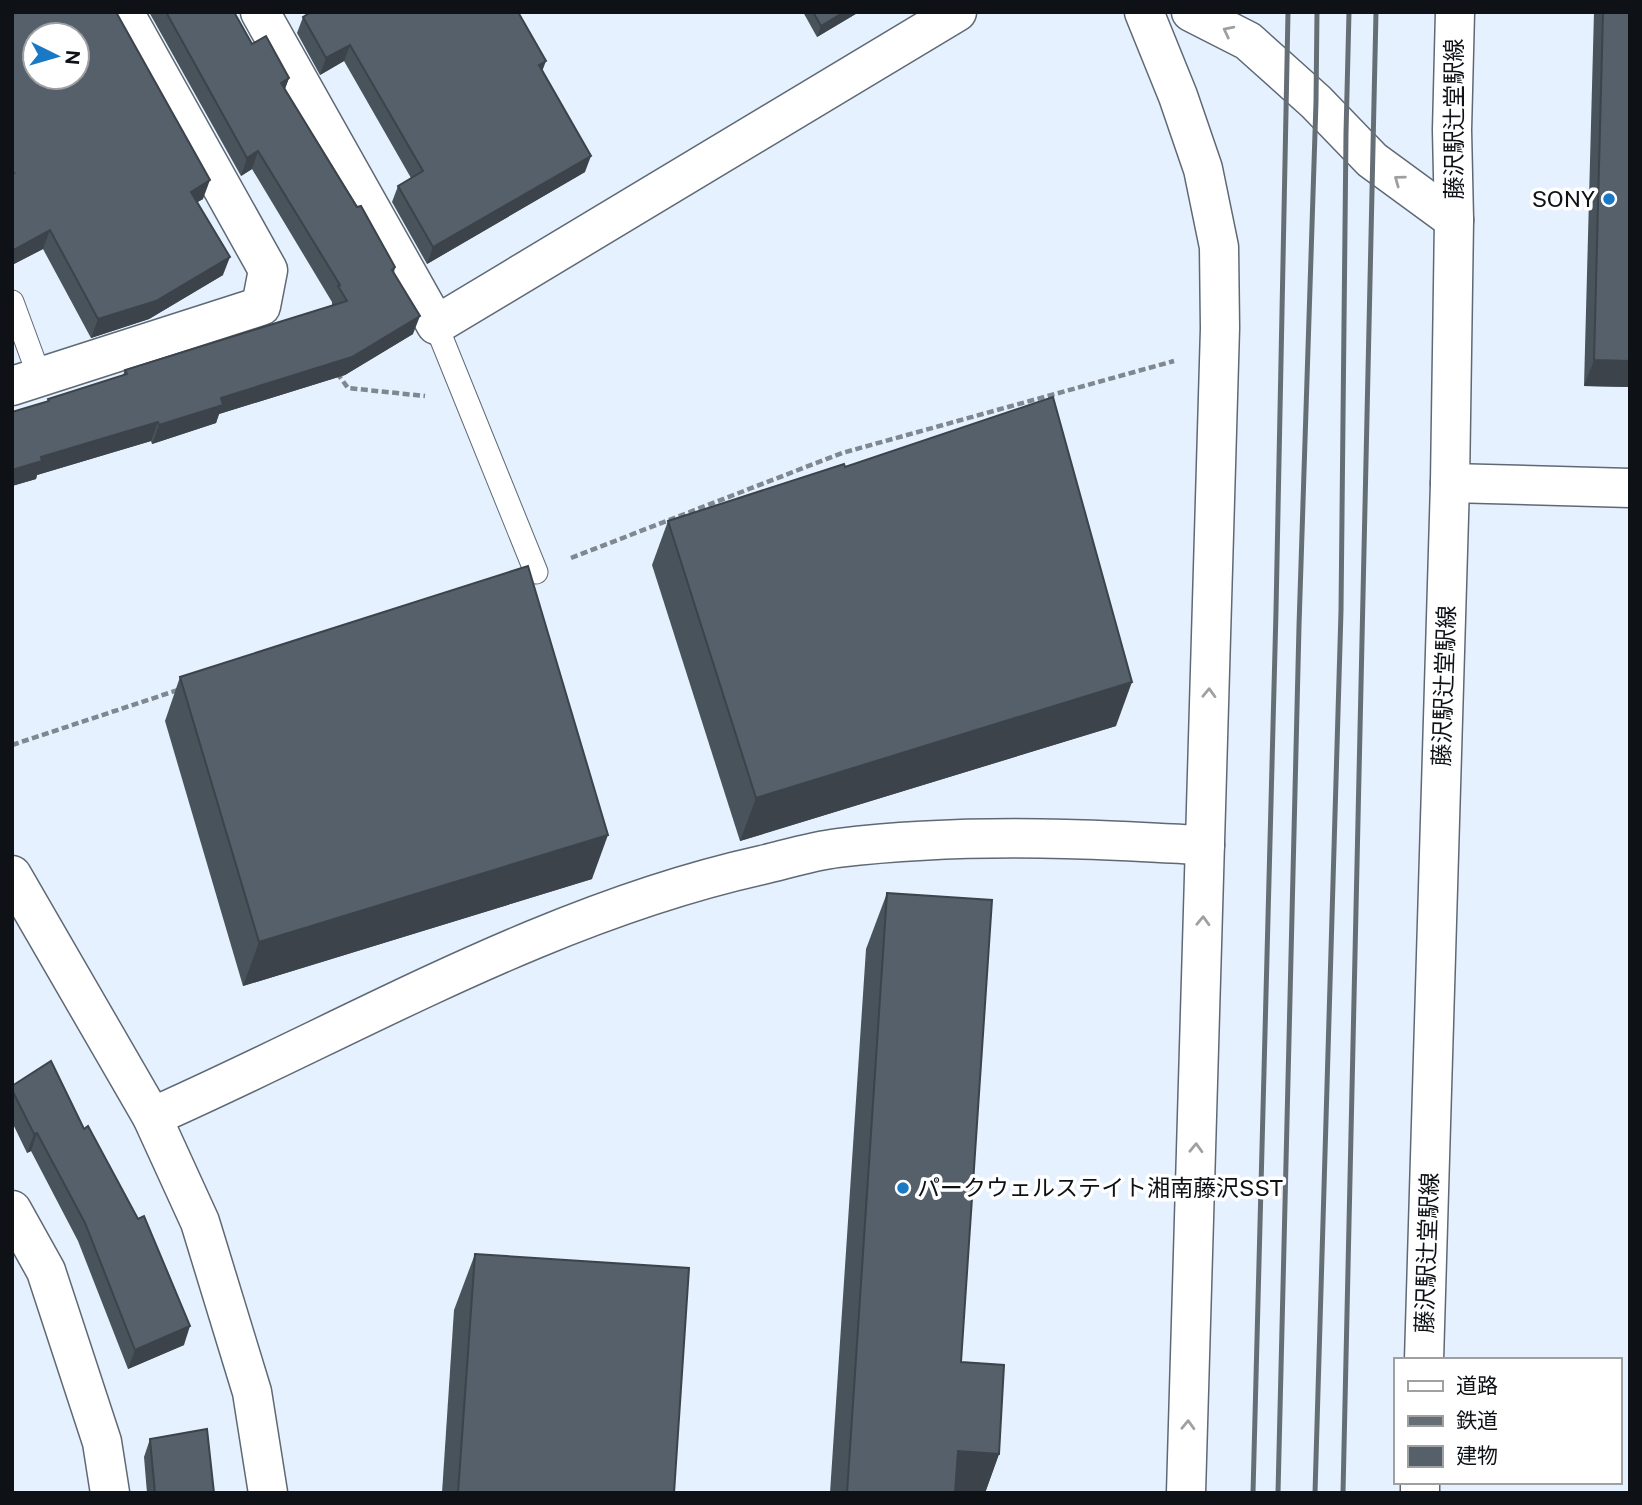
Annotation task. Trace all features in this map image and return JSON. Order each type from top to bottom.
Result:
[{"type":"street","points":[[26,382],[261,306],[268,270],[124,12]]},
{"type":"street","points":[[260,12],[436,325],[957,12]]},
{"type":"street","points":[[1144,12],[1178,96],[1203,169],[1219,247],[1220,328],[1186,1493]]},
{"type":"street","points":[[1191,12],[1248,41],[1316,102],[1372,160],[1454,220]]},
{"type":"street","name":"藤沢駅辻堂駅線","points":[[1424,1358],[1450,483],[1455,12]]},
{"type":"street","points":[[1450,483],[1630,488]]},
{"type":"street","points":[[152,1117],[453,975],[579,921],[713,876],[836,848],[947,839],[1065,839],[1205,845]]},
{"type":"street","points":[[12,875],[152,1117],[200,1222],[252,1392],[268,1493]]},
{"type":"street","points":[[12,1210],[46,1271],[102,1442],[110,1493]]},
{"type":"lane","points":[[12,302],[26,382]]},
{"type":"lane","points":[[436,325],[536,572]]},
{"type":"path","points":[[536,572],[842,453],[1186,358]]},
{"type":"path","points":[[333,367],[348,388],[467,401]]},
{"type":"path","points":[[12,745],[182,689]]},
{"type":"building","points":[[12,12],[116,12],[210,180],[191,192],[230,257],[156,301],[98,319],[50,230],[12,251]]},
{"type":"building","points":[[166,12],[234,12],[252,44],[266,36],[289,78],[281,83],[357,207],[361,206],[395,267],[392,270],[420,316],[352,357],[221,398],[223,405],[41,457],[42,461],[12,470],[12,412],[127,374],[125,370],[347,301],[338,286],[340,285],[258,151],[247,158]]},
{"type":"building","points":[[311,12],[518,12],[546,61],[539,65],[591,156],[433,247],[398,186],[423,171],[350,45],[326,58],[303,17]]},
{"type":"building","points":[[813,12],[844,12],[821,26]]},
{"type":"building","name":"SONY","points":[[1603,12],[1630,12],[1630,361],[1594,360]]},
{"type":"building","points":[[1053,397],[1132,682],[756,798],[668,521],[844,464],[845,467]]},
{"type":"building","points":[[528,566],[608,835],[259,942],[180,677]]},
{"type":"building","name":"パークウェルステイト湘南藤沢SST","points":[[887,893],[992,900],[961,1362],[1004,1365],[999,1454],[958,1451],[955,1493],[847,1493]]},
{"type":"building","points":[[51,1061],[84,1129],[88,1126],[138,1219],[144,1216],[190,1326],[135,1350],[85,1223],[12,1090],[12,1086]]},
{"type":"building","points":[[475,1254],[689,1268],[674,1493],[458,1493]]},
{"type":"building","points":[[207,1429],[214,1493],[155,1493],[150,1439]]},
{"type":"railway","points":[[1253,1493],[1276,611],[1288,12]]},
{"type":"railway","points":[[1278,1493],[1317,12]]},
{"type":"railway","points":[[1315,1493],[1341,611],[1349,12]]},
{"type":"railway","points":[[1343,1493],[1376,12]]},
{"type":"place","name":"SONY","points":[[1609,199]]},
{"type":"place","name":"パークウェルステイト湘南藤沢SST","points":[[903,1188]]}]
